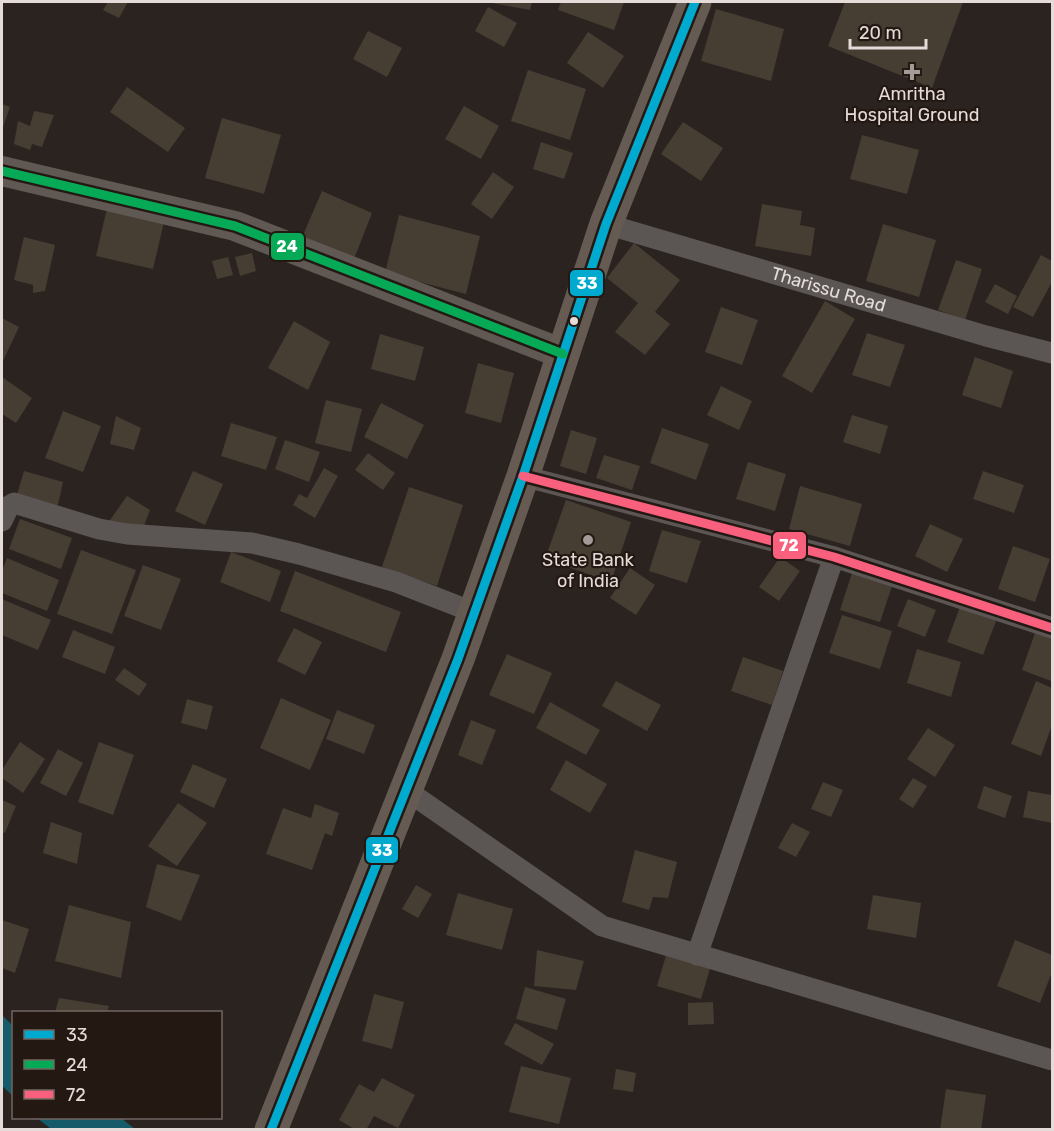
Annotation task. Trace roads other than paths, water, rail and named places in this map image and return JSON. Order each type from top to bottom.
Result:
[{"type":"main road","points":[[271,1130],[406,790],[473,612],[523,476],[606,224],[695,2]]},
{"type":"street","points":[[2,171],[235,226],[563,354]]},
{"type":"street","name":"Tharissu Road","points":[[606,224],[986,336],[1053,352]]},
{"type":"street","points":[[523,476],[834,557],[1053,628]]},
{"type":"street","points":[[2,520],[9,506],[14,502],[99,529],[127,534],[252,543],[396,582],[473,612]]},
{"type":"street","points":[[698,955],[834,557]]},
{"type":"street","points":[[406,790],[602,927],[1053,1060]]},
{"type":"water","points":[[2,1015],[12,1025],[12,1095],[2,1086]]},
{"type":"water","points":[[38,1119],[122,1119],[135,1129],[51,1129]]},
{"type":"place","name":"Amritha Hospital Ground","points":[[912,72]]},
{"type":"place","name":"State Bank of India","points":[[588,540]]}]
